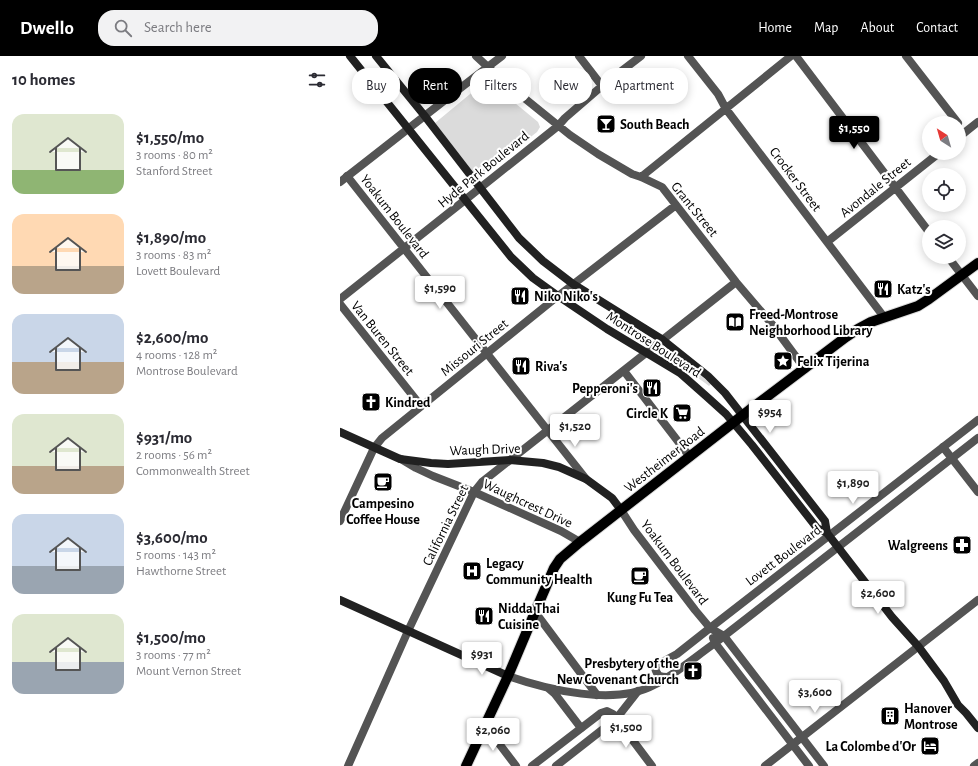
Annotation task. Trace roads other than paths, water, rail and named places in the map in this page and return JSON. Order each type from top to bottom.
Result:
[{"type":"main road","name":"Montrose Boulevard","points":[[350,56],[511,257],[533,278],[607,329],[680,373],[724,412],[817,528],[828,535],[892,617],[918,646],[944,681],[958,705],[978,728]]},
{"type":"main road","name":"Montrose Boulevard","points":[[376,56],[519,238],[543,261],[573,284],[663,340],[708,376],[725,393],[825,521],[828,535]]},
{"type":"main road","name":"Westheimer Road","points":[[466,766],[508,676],[554,568],[560,559],[743,415],[846,337],[858,329],[884,317],[929,300],[978,263]]},
{"type":"main road","name":"Waugh Drive","points":[[340,432],[400,459],[431,464],[510,460],[543,463],[559,467],[586,479],[612,498],[621,510]]},
{"type":"main road","points":[[340,600],[508,676]]},
{"type":"street","name":"Grant Street","points":[[476,56],[487,67],[570,135],[632,174],[662,187],[805,369]]},
{"type":"street","points":[[340,182],[502,56]]},
{"type":"street","points":[[579,56],[600,83]]},
{"type":"street","name":"Hyde Park Boulevard","points":[[625,68],[641,56]]},
{"type":"street","name":"Crocker Street","points":[[688,56],[718,94],[726,109],[884,317]]},
{"type":"street","points":[[641,177],[791,56]]},
{"type":"street","points":[[796,56],[922,223]]},
{"type":"street","points":[[906,56],[953,116]]},
{"type":"street","name":"Hyde Park Boulevard","points":[[340,299],[558,126],[600,88]]},
{"type":"street","points":[[966,132],[978,122]]},
{"type":"street","name":"Avondale Street","points":[[827,242],[930,160]]},
{"type":"street","name":"Yoakum Boulevard","points":[[347,176],[586,479]]},
{"type":"street","name":"Missouri Street","points":[[340,521],[374,448],[382,438],[573,284],[676,205]]},
{"type":"street","points":[[953,264],[978,296]]},
{"type":"street","name":"California Street","points":[[348,766],[408,631],[474,492],[482,482],[736,282]]},
{"type":"street","name":"Van Buren Street","points":[[340,304],[421,406]]},
{"type":"street","points":[[624,371],[690,457]]},
{"type":"street","name":"Lovett Boulevard","points":[[667,677],[661,677],[657,674],[655,668],[657,665],[677,654],[828,535],[978,420]]},
{"type":"street","name":"Lovett Boulevard","points":[[508,676],[547,687],[597,695],[617,695],[654,686],[715,643],[978,438]]},
{"type":"street","points":[[943,447],[978,492]]},
{"type":"street","name":"Waughcrest Drive","points":[[400,459],[433,476],[474,492],[561,531],[580,542]]},
{"type":"street","name":"Yoakum Boulevard","points":[[621,510],[634,530],[695,610],[710,628],[724,636],[824,766]]},
{"type":"street","points":[[765,766],[978,600]]},
{"type":"street","points":[[535,612],[597,695]]},
{"type":"street","name":"Yoakum Boulevard","points":[[710,628],[715,643],[808,766]]},
{"type":"street","points":[[547,687],[555,694],[581,728]]},
{"type":"street","points":[[556,766],[616,719],[638,691]]},
{"type":"street","points":[[532,766],[601,713],[608,711],[613,714],[652,766]]},
{"type":"street","points":[[485,725],[516,766]]},
{"type":"street","points":[[974,766],[978,763]]},
{"type":"place","name":"South Beach","points":[[606,124]]},
{"type":"place","name":"Katz's","points":[[883,289]]},
{"type":"place","name":"Niko Niko's","points":[[520,296]]},
{"type":"place","name":"Freed-Montrose Neighborhood Library","points":[[735,322]]},
{"type":"place","name":"Felix Tijerina","points":[[783,361]]},
{"type":"place","name":"Riva's","points":[[521,366]]},
{"type":"place","name":"Pepperoni's","points":[[652,388]]},
{"type":"place","name":"Kindred","points":[[371,402]]},
{"type":"place","name":"Circle K","points":[[682,413]]},
{"type":"place","name":"Campesino Coffee House","points":[[383,482]]},
{"type":"place","name":"Walgreens","points":[[962,545]]},
{"type":"place","name":"Legacy Community Health","points":[[472,571]]},
{"type":"place","name":"Kung Fu Tea","points":[[640,576]]},
{"type":"place","name":"Nidda Thai Cuisine","points":[[484,616]]},
{"type":"place","name":"Presbytery of the New Covenant Church","points":[[693,671]]},
{"type":"place","name":"Hanover Montrose","points":[[890,716]]},
{"type":"place","name":"La Colombe d'Or","points":[[930,746]]}]
